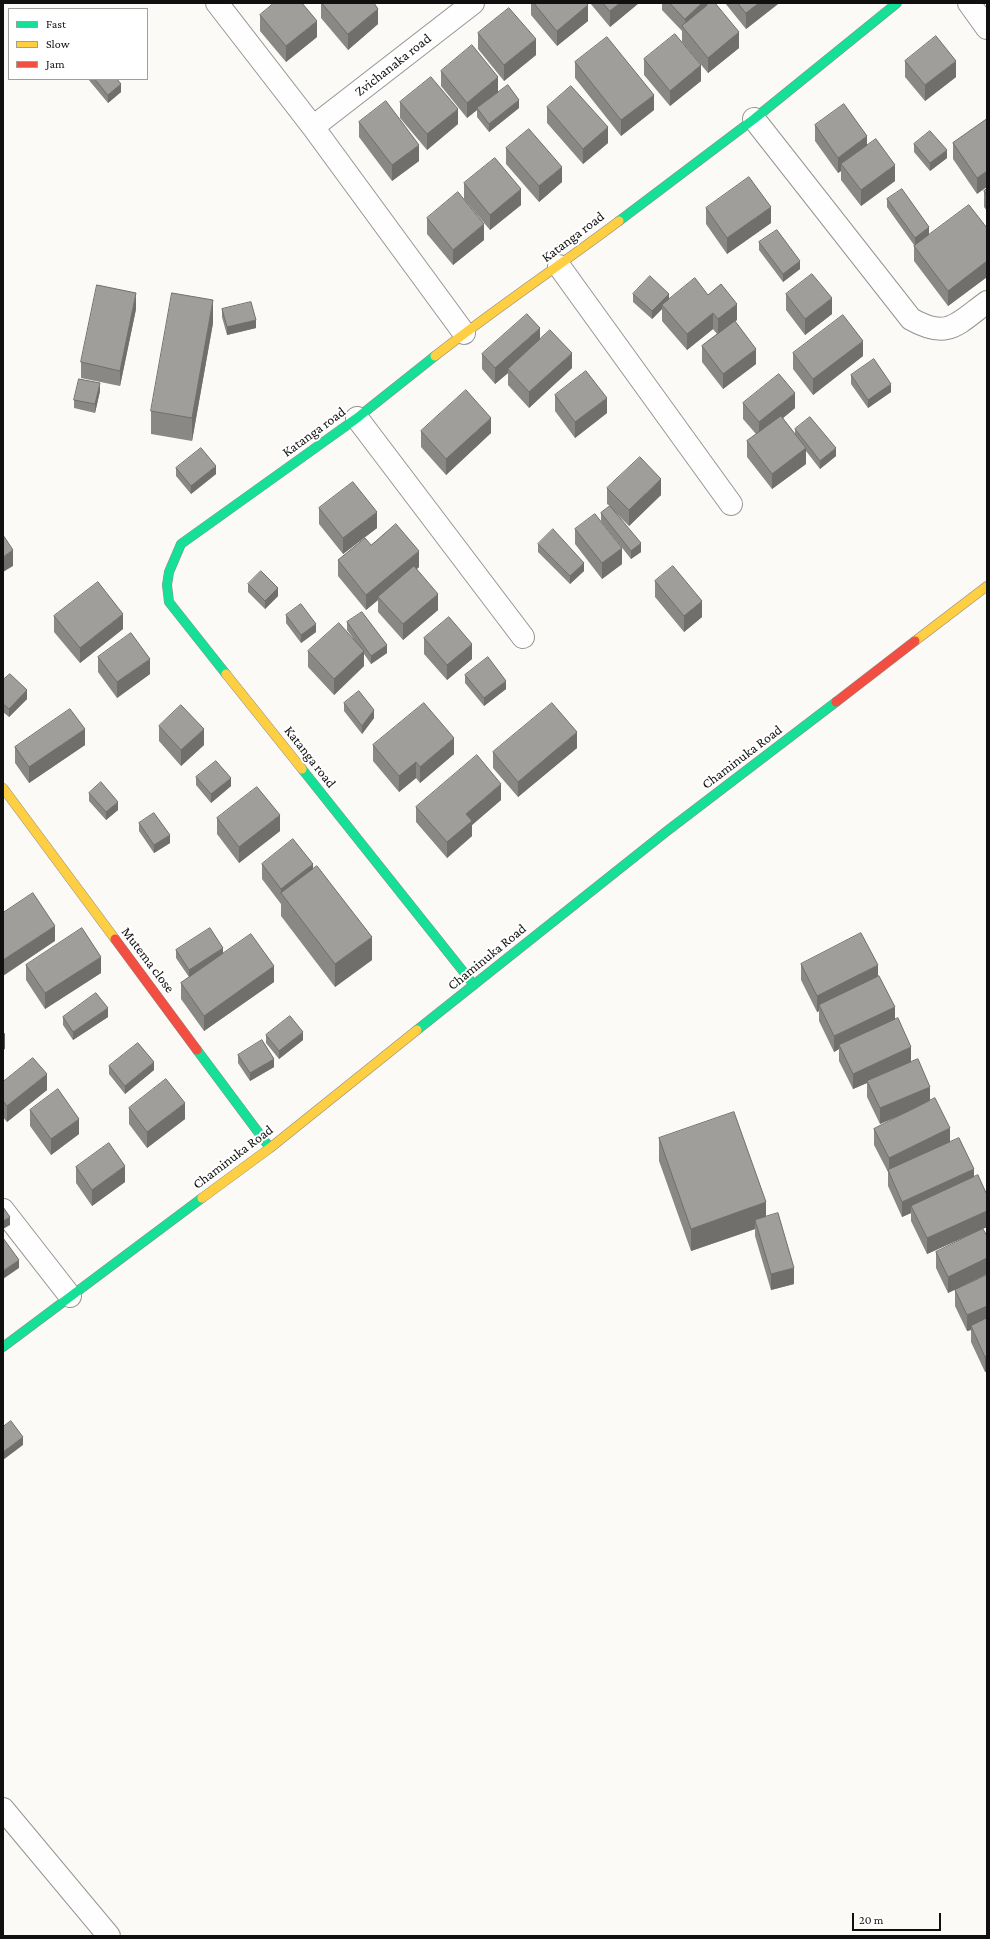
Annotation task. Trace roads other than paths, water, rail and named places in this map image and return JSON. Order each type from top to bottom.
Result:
[{"type":"street","points":[[216,3],[313,127],[464,333]]},
{"type":"street","name":"Zvichanaka road","points":[[313,127],[473,3]]},
{"type":"street","name":"Katanga road","points":[[474,985],[169,602],[166,587],[170,565],[181,544],[357,418],[464,333],[559,266],[754,119],[897,3]]},
{"type":"street","points":[[969,3],[987,28]]},
{"type":"street","points":[[754,119],[911,319],[926,327],[940,330],[955,326],[987,302]]},
{"type":"street","points":[[559,266],[731,504]]},
{"type":"street","points":[[357,418],[523,637]]},
{"type":"street","name":"Chaminuka Road","points":[[3,1347],[270,1148],[674,827],[987,586]]},
{"type":"street","name":"Mutema close","points":[[3,788],[270,1148]]},
{"type":"street","points":[[3,1210],[70,1296]]},
{"type":"street","points":[[3,1809],[109,1936]]}]
